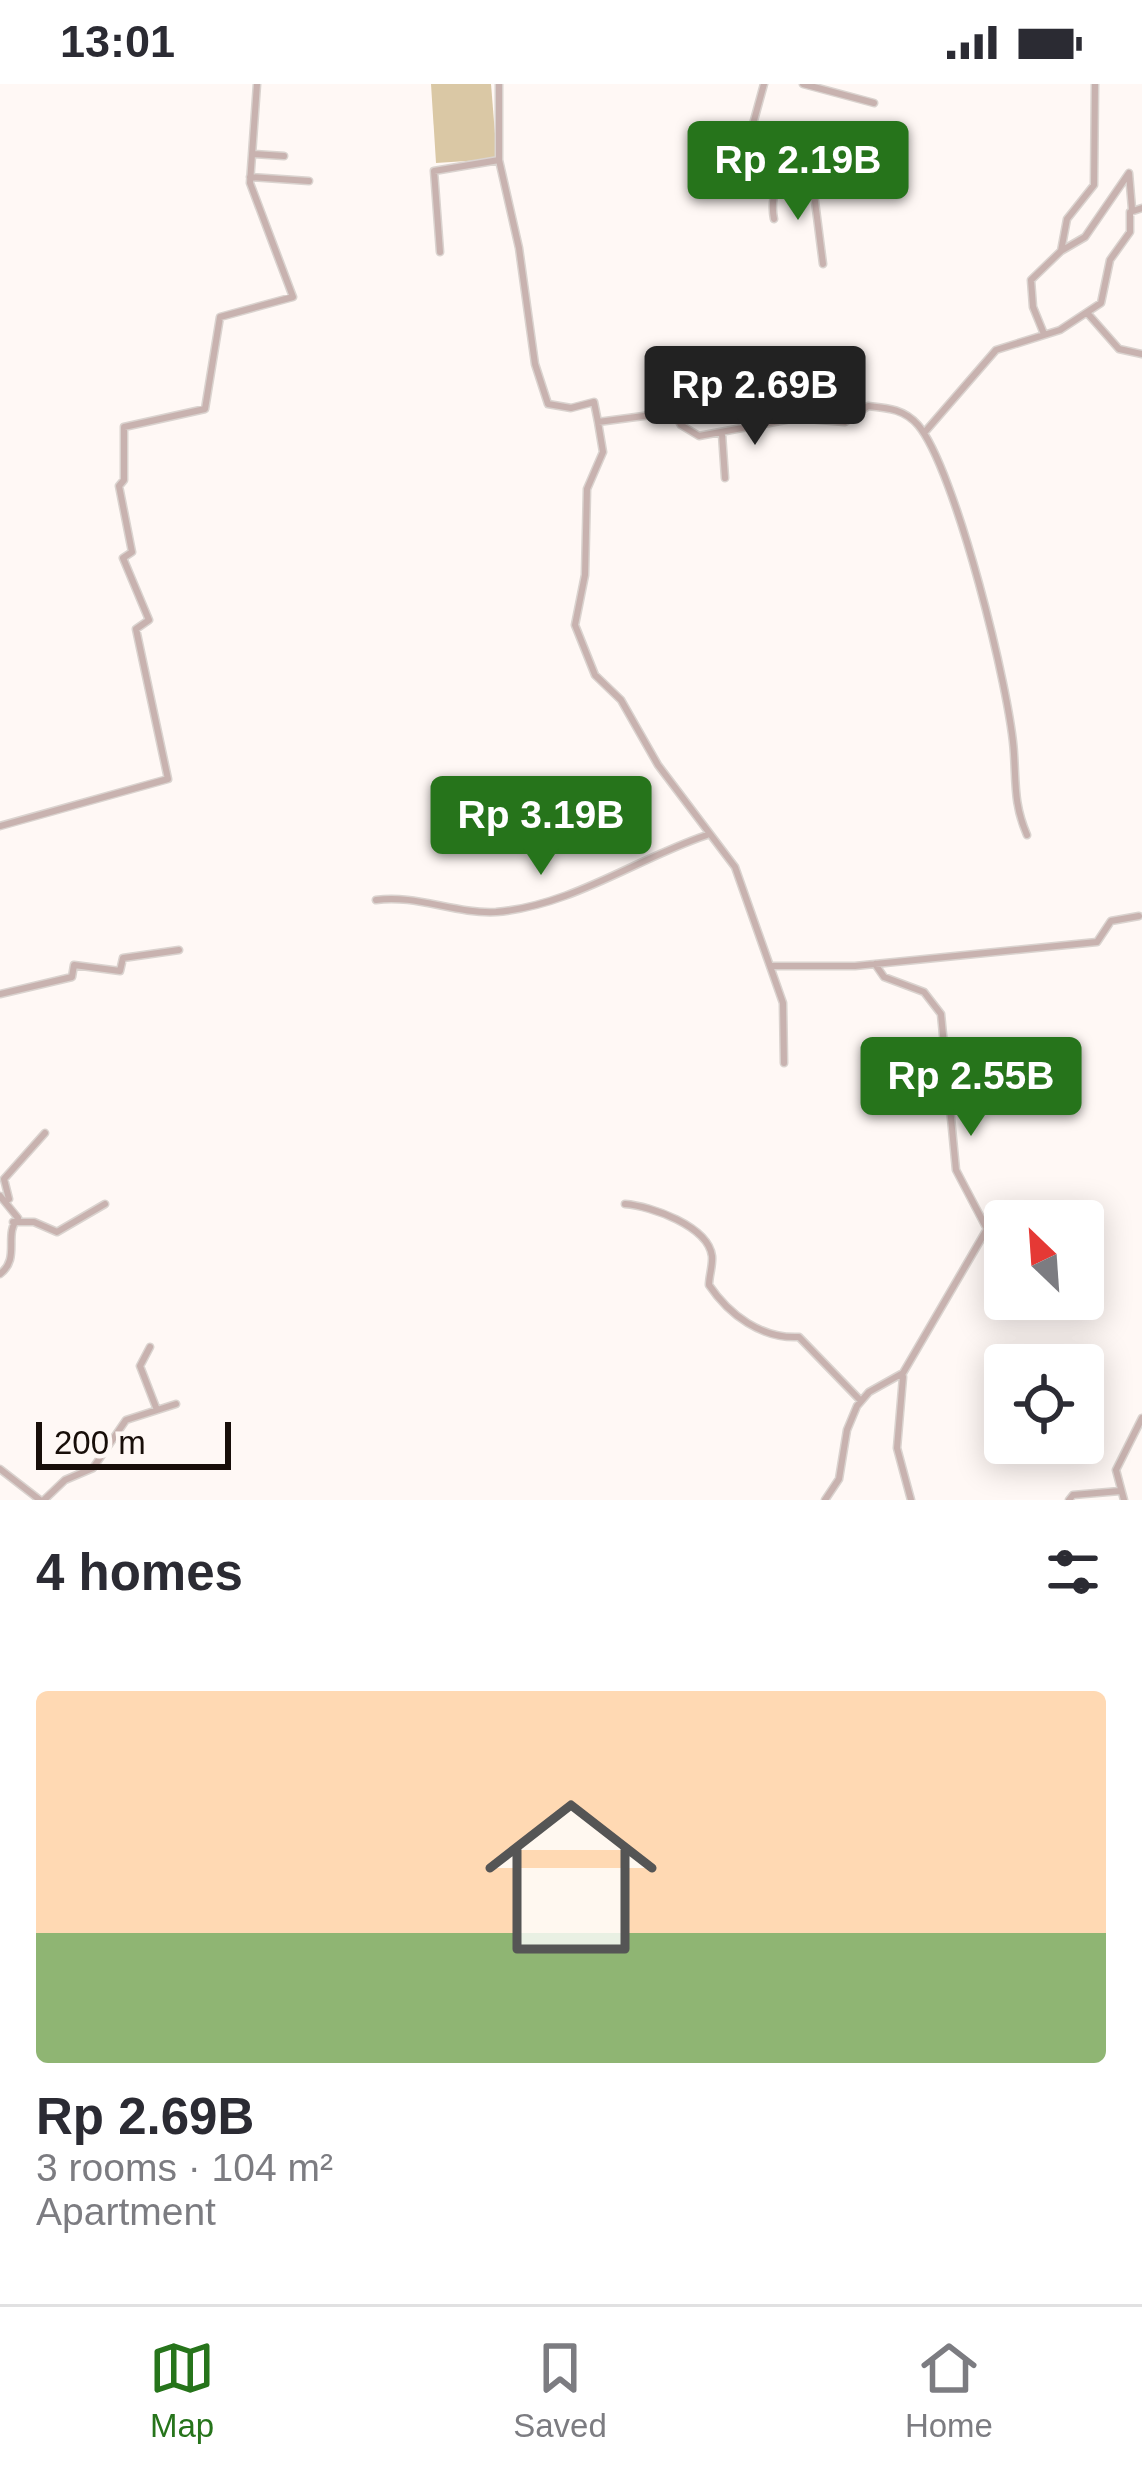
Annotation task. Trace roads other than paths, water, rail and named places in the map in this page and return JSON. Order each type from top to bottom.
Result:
[{"type":"street","points":[[0,826],[167,781],[136,629],[149,620],[123,558],[132,552],[119,486],[124,480],[124,427],[205,410],[220,317],[292,300],[250,177],[257,84]]},
{"type":"street","points":[[499,84],[499,160],[541,387],[552,407],[594,403],[598,422],[602,452],[587,489],[585,575],[575,625],[595,675],[621,700],[707,835],[735,867],[783,1003],[784,1063]]},
{"type":"street","points":[[764,84],[750,135],[779,151],[784,170],[770,196],[774,219]]},
{"type":"street","points":[[803,84],[874,103]]},
{"type":"street","points":[[1061,251],[1067,219],[1097,174],[1095,84]]},
{"type":"street","points":[[254,154],[284,156]]},
{"type":"street","points":[[440,253],[434,171],[499,160]]},
{"type":"street","points":[[784,170],[812,178],[823,263]]},
{"type":"street","points":[[923,433],[987,357],[1014,341],[1044,334],[1089,315],[1101,304],[1110,260],[1126,242],[1132,209],[1129,172],[1085,238],[1061,251],[1031,280],[1033,308],[1044,334]]},
{"type":"street","points":[[250,177],[309,182]]},
{"type":"street","points":[[1132,209],[1142,208]]},
{"type":"street","points":[[1089,315],[1120,350],[1142,354]]},
{"type":"street","points":[[598,422],[674,412],[694,434],[722,434],[796,418],[845,422],[868,406],[904,412],[923,433],[941,466],[992,634],[1015,755],[1012,790],[1027,835]]},
{"type":"street","points":[[722,434],[725,478]]},
{"type":"street","points":[[376,900],[400,897],[447,910],[501,911],[582,890],[707,835]]},
{"type":"street","points":[[771,966],[875,964],[1097,942],[1111,921],[1139,916]]},
{"type":"street","points":[[0,994],[71,977],[74,965],[96,964],[113,972],[122,970],[123,958],[178,950]]},
{"type":"street","points":[[875,964],[884,977],[924,992],[941,1014],[956,1170],[987,1229],[904,1373],[897,1448],[911,1500]]},
{"type":"street","points":[[0,1274],[12,1258],[13,1222],[18,1218],[4,1179],[45,1132]]},
{"type":"street","points":[[0,1196],[10,1202]]},
{"type":"street","points":[[13,1222],[34,1222],[57,1232],[104,1204]]},
{"type":"street","points":[[625,1204],[667,1213],[702,1237],[712,1255],[709,1285],[725,1306],[780,1337],[800,1337],[861,1401]]},
{"type":"street","points":[[150,1347],[140,1366],[157,1410]]},
{"type":"street","points":[[825,1500],[839,1479],[847,1430],[861,1401],[904,1373]]},
{"type":"street","points":[[0,1469],[42,1500],[65,1480],[93,1468],[124,1421],[176,1404]]},
{"type":"street","points":[[1069,1500],[1073,1495],[1122,1496],[1117,1469],[1142,1418]]}]
